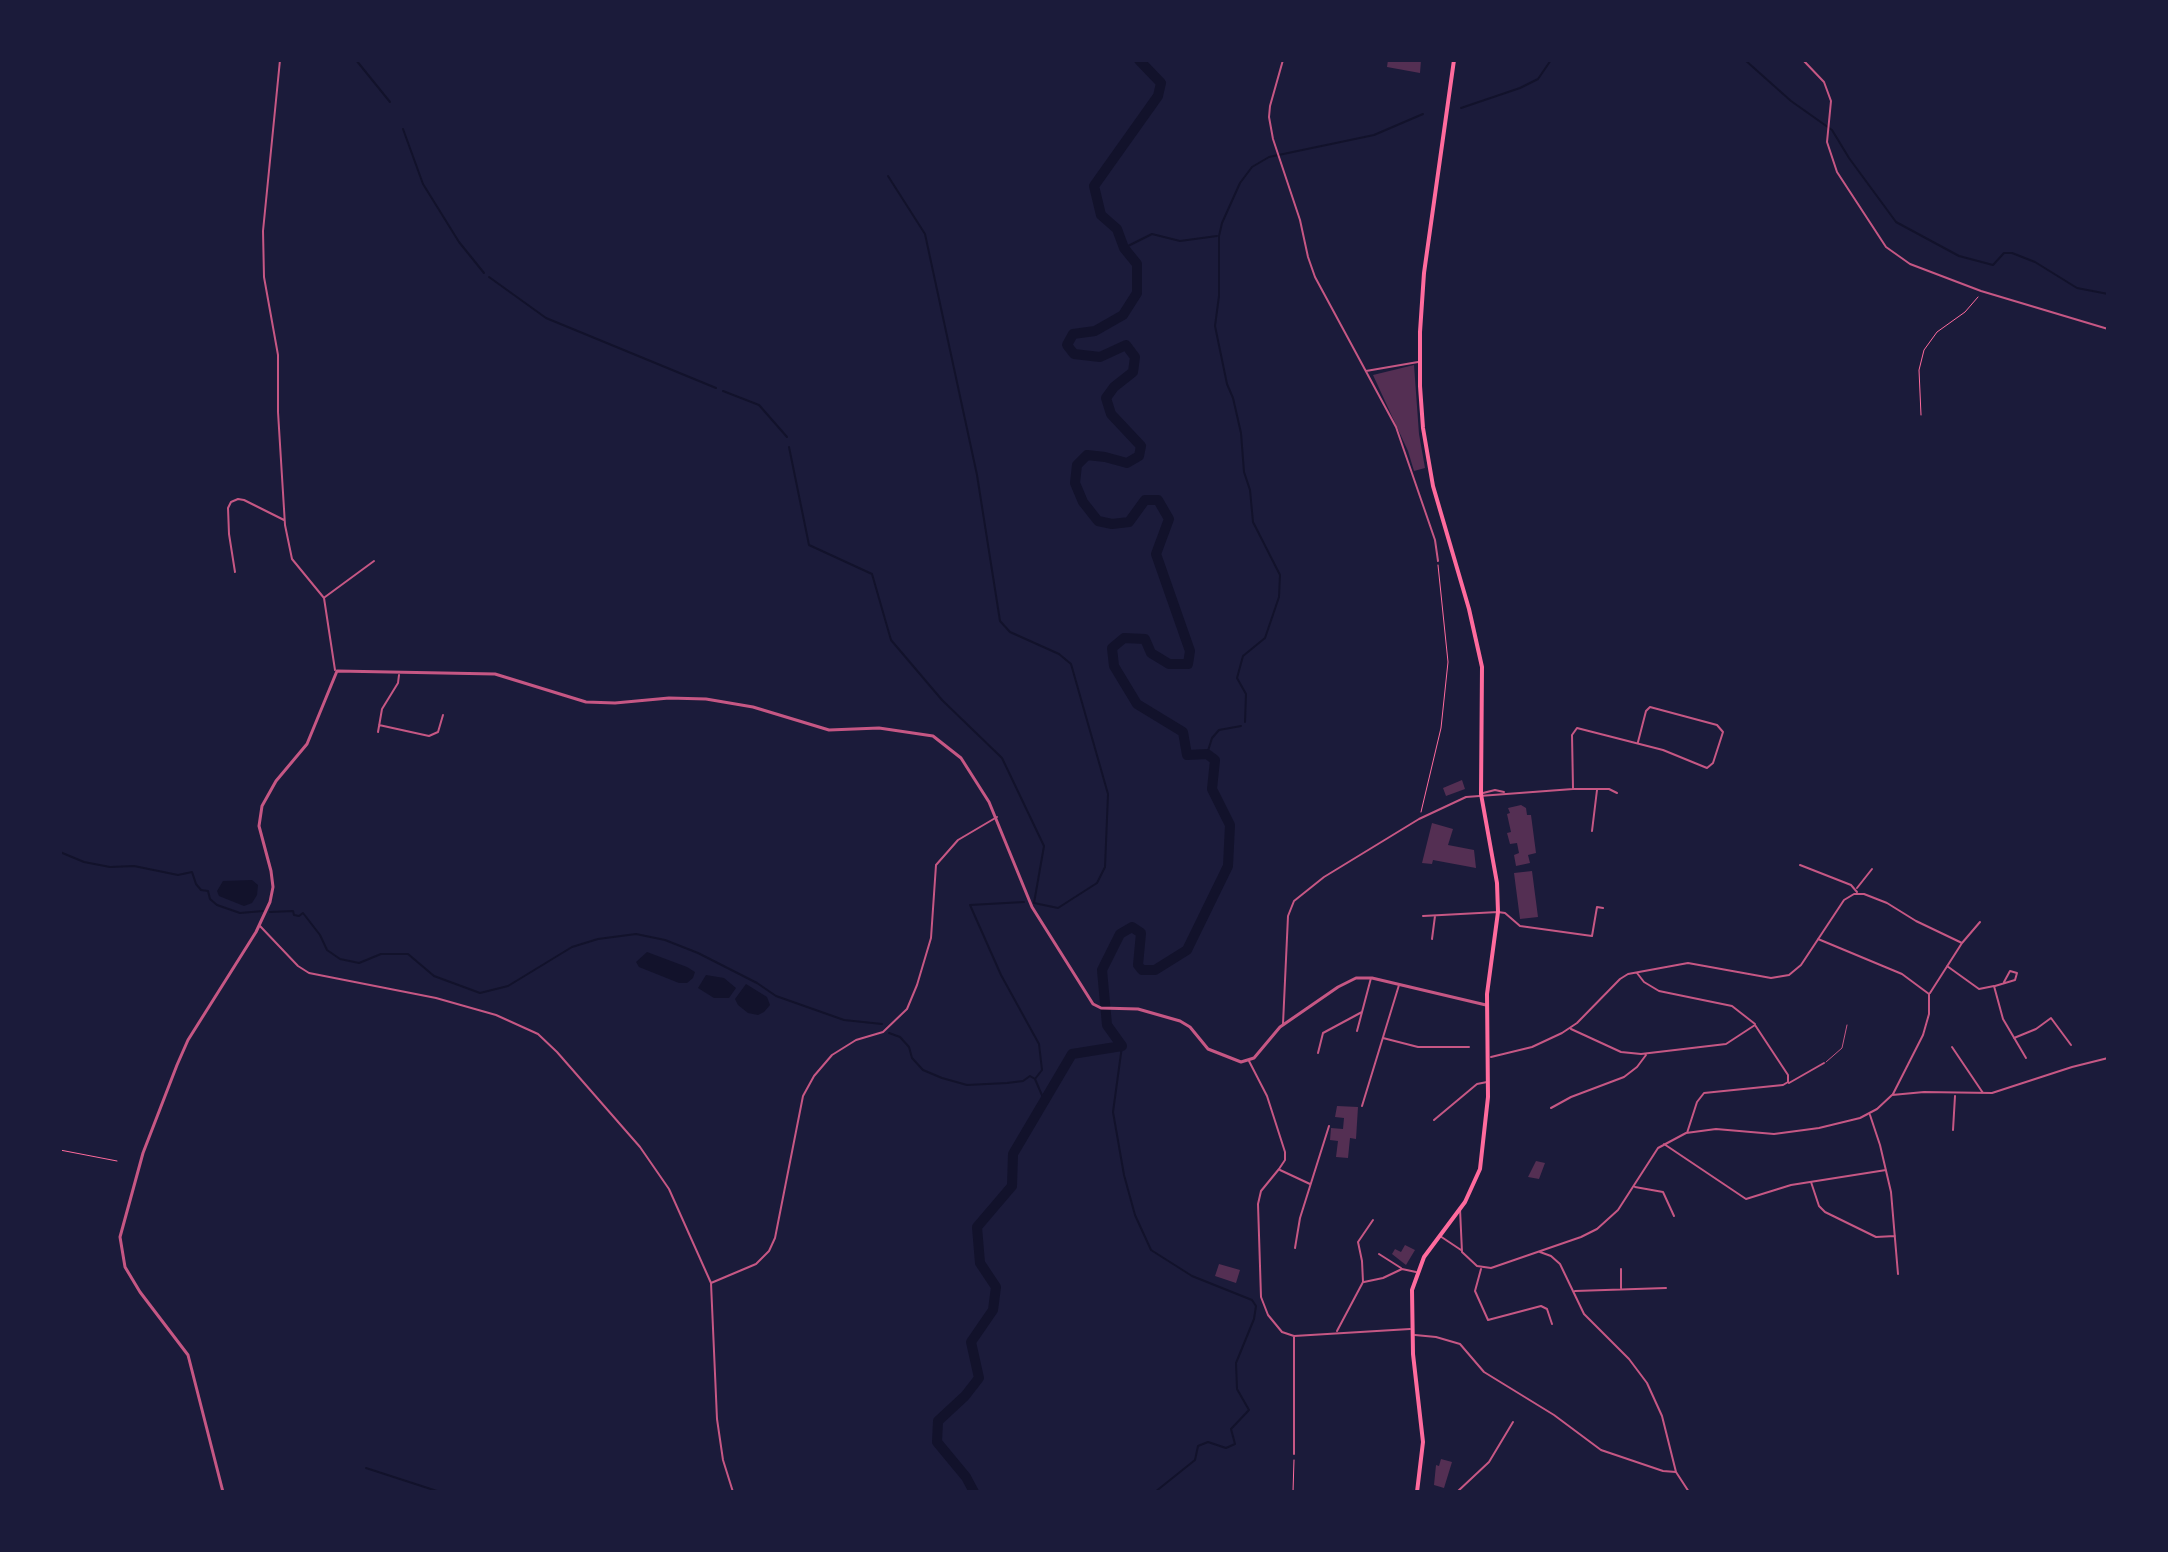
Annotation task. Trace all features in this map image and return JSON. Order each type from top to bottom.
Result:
[{"type":"main road","points":[[1417,1492],[1423,1431],[1411,1332],[1411,1301],[1416,1272],[1470,1194],[1480,1169],[1489,1057],[1486,1005],[1498,912],[1497,883],[1481,794],[1483,695],[1477,638],[1429,467],[1421,409],[1419,362],[1424,273],[1454,60]]},
{"type":"street","points":[[223,1492],[188,1355],[132,1280],[125,1267],[120,1237],[143,1153],[188,1040],[270,902],[273,887],[259,826],[259,812],[276,781],[307,744],[336,671],[332,663],[324,598],[292,559],[285,520],[278,412],[278,355],[264,277],[263,219],[280,60]]},
{"type":"street","points":[[1283,60],[1270,106],[1274,142],[1315,277],[1390,415],[1409,459],[1436,542],[1438,561]]},
{"type":"street","points":[[1803,60],[1824,82],[1831,101],[1827,142],[1837,172],[1886,247],[1910,264],[1981,291],[2108,329]]},
{"type":"street","points":[[1366,371],[1419,362]]},
{"type":"street","points":[[235,572],[229,534],[228,508],[231,502],[244,500],[285,520]]},
{"type":"street","points":[[324,598],[374,561]]},
{"type":"street","points":[[336,671],[495,674],[586,702],[706,699],[753,707],[829,730],[879,728],[919,732],[937,738],[956,753],[997,817],[1032,907],[1089,999],[1101,1008],[1138,1009],[1180,1021],[1190,1027],[1211,1051],[1241,1062],[1249,1061],[1283,1025],[1343,983],[1359,977],[1486,1005]]},
{"type":"street","points":[[378,732],[382,709],[398,683],[399,674]]},
{"type":"street","points":[[1573,789],[1572,735],[1575,729],[1638,742],[1709,767],[1723,732],[1717,725],[1650,707],[1646,711],[1638,742]]},
{"type":"street","points":[[379,725],[429,736],[438,732],[443,715]]},
{"type":"street","points":[[1592,831],[1597,789]]},
{"type":"street","points":[[1283,1025],[1281,1016],[1288,916],[1294,901],[1324,877],[1419,819],[1466,797],[1495,790],[1609,789],[1617,793]]},
{"type":"street","points":[[711,1283],[756,1264],[769,1251],[775,1238],[803,1096],[808,1086],[832,1055],[856,1040],[883,1032],[907,1009],[931,938],[936,865],[958,840],[997,817]]},
{"type":"street","points":[[1800,865],[1856,889],[1858,893],[1887,903],[1962,943]]},
{"type":"street","points":[[1856,889],[1872,869]]},
{"type":"street","points":[[1489,1057],[1532,1047],[1570,1028],[1620,979],[1637,973],[1694,963],[1780,978],[1796,971],[1844,900],[1858,893]]},
{"type":"street","points":[[1423,916],[1498,912],[1505,913],[1520,926],[1592,936],[1597,907],[1603,908]]},
{"type":"street","points":[[1432,939],[1435,916]]},
{"type":"street","points":[[1439,1236],[1472,1263],[1491,1268],[1597,1229],[1618,1210],[1658,1148],[1686,1133],[1716,1129],[1784,1134],[1855,1120],[1870,1114],[1892,1095],[1923,1035],[1929,1014],[1929,994],[1962,943],[1980,922]]},
{"type":"street","points":[[259,925],[298,966],[309,973],[436,998],[496,1015],[538,1034],[640,1147],[669,1189],[711,1283],[717,1419],[723,1460],[733,1492]]},
{"type":"street","points":[[1817,938],[1902,974],[1929,994]]},
{"type":"street","points":[[1947,966],[1979,989],[2004,982]]},
{"type":"street","points":[[1637,973],[1644,982],[1659,991],[1735,1007],[1755,1025],[1788,1075],[1787,1082]]},
{"type":"street","points":[[1357,1031],[1372,978]]},
{"type":"street","points":[[1362,1106],[1399,985]]},
{"type":"street","points":[[1994,986],[2002,1016],[2026,1058]]},
{"type":"street","points":[[1318,1053],[1323,1033],[1362,1012]]},
{"type":"street","points":[[2013,1038],[2036,1029],[2051,1018],[2071,1045]]},
{"type":"street","points":[[1570,1028],[1621,1052],[1646,1054],[1723,1045],[1755,1025]]},
{"type":"street","points":[[1383,1038],[1418,1047],[1469,1047]]},
{"type":"street","points":[[1952,1047],[1984,1094]]},
{"type":"street","points":[[1551,1108],[1624,1077],[1637,1067],[1646,1054]]},
{"type":"street","points":[[1892,1095],[2004,1091],[2108,1058]]},
{"type":"street","points":[[1249,1061],[1267,1096],[1284,1143],[1285,1160],[1261,1191],[1258,1204],[1261,1297],[1275,1325],[1282,1332],[1294,1336],[1336,1332],[1411,1332],[1460,1344],[1484,1372],[1554,1415],[1601,1450],[1663,1471],[1676,1472]]},
{"type":"street","points":[[1686,1133],[1691,1127],[1697,1102],[1704,1093],[1783,1085],[1824,1063]]},
{"type":"street","points":[[1434,1120],[1477,1084],[1488,1082]]},
{"type":"street","points":[[1953,1130],[1955,1094]]},
{"type":"street","points":[[1870,1114],[1886,1170],[1898,1274]]},
{"type":"street","points":[[1295,1248],[1310,1184],[1329,1126]]},
{"type":"street","points":[[1664,1143],[1746,1199],[1811,1181],[1886,1170]]},
{"type":"street","points":[[1279,1169],[1310,1184]]},
{"type":"street","points":[[1811,1181],[1819,1206],[1825,1212],[1876,1237],[1896,1236]]},
{"type":"street","points":[[1634,1187],[1663,1192],[1674,1216]]},
{"type":"street","points":[[1460,1208],[1462,1252]]},
{"type":"street","points":[[1336,1332],[1363,1282],[1358,1242],[1373,1220]]},
{"type":"street","points":[[1539,1252],[1548,1254],[1560,1264],[1588,1320],[1629,1359],[1647,1383],[1662,1416],[1676,1472],[1689,1492]]},
{"type":"street","points":[[1379,1254],[1402,1269],[1416,1272]]},
{"type":"street","points":[[1482,1268],[1475,1291],[1487,1319],[1541,1306],[1547,1309],[1552,1324]]},
{"type":"street","points":[[1363,1282],[1383,1278],[1402,1269]]},
{"type":"street","points":[[1621,1269],[1621,1289]]},
{"type":"street","points":[[1573,1291],[1666,1288]]},
{"type":"street","points":[[1294,1336],[1294,1454]]},
{"type":"street","points":[[1457,1492],[1489,1462],[1513,1422]]},
{"type":"lane","points":[[1824,1063],[1842,1048],[1847,1025]]},
{"type":"path","points":[[1921,415],[1919,370],[1924,350],[1937,332],[1971,307],[1981,291]]},
{"type":"path","points":[[1419,819],[1441,728],[1448,662],[1438,561]]},
{"type":"path","points":[[60,1150],[117,1161]]},
{"type":"path","points":[[1293,1492],[1294,1454]]},
{"type":"shaded area","points":[[252,880],[258,885],[257,895],[252,903],[244,906],[219,896],[217,891],[223,881]]},
{"type":"shaded area","points":[[647,952],[687,967],[695,972],[693,978],[687,983],[679,983],[639,967],[636,962]]},
{"type":"shaded area","points":[[706,975],[724,978],[736,988],[729,998],[714,998],[698,988]]},
{"type":"shaded area","points":[[746,984],[767,997],[770,1005],[764,1012],[758,1015],[748,1013],[738,1005],[735,999]]},
{"type":"building","points":[[1388,60],[1421,60],[1420,73],[1387,67]]},
{"type":"building","points":[[1414,365],[1425,468],[1414,471],[1373,375]]},
{"type":"building","points":[[1462,780],[1465,789],[1446,796],[1443,788]]},
{"type":"building","points":[[1521,805],[1526,808],[1527,815],[1531,815],[1536,853],[1528,855],[1530,863],[1516,866],[1514,855],[1519,853],[1517,843],[1510,844],[1507,814],[1510,813],[1508,808]]},
{"type":"building","points":[[1432,823],[1453,829],[1448,845],[1474,850],[1476,868],[1433,860],[1432,864],[1422,863]]},
{"type":"building","points":[[1532,871],[1538,917],[1520,919],[1514,873]]},
{"type":"building","points":[[1337,1106],[1358,1107],[1356,1139],[1350,1138],[1348,1158],[1336,1157],[1338,1141],[1330,1140],[1331,1128],[1343,1129],[1344,1118],[1335,1117]]},
{"type":"building","points":[[1536,1161],[1545,1163],[1539,1179],[1528,1177]]},
{"type":"building","points":[[1405,1245],[1415,1250],[1406,1265],[1392,1254],[1395,1249],[1401,1252]]},
{"type":"building","points":[[1219,1264],[1240,1270],[1236,1283],[1215,1276]]},
{"type":"building","points":[[1441,1459],[1452,1462],[1444,1488],[1434,1485],[1436,1465],[1439,1466]]},
{"type":"waterway","points":[[356,60],[390,102]]},
{"type":"waterway","points":[[974,1492],[966,1477],[937,1442],[938,1421],[979,1378],[971,1342],[993,1310],[996,1287],[980,1263],[977,1227],[1012,1186],[1013,1154],[1072,1054],[1122,1046],[1107,1025],[1102,970],[1120,934],[1132,927],[1141,933],[1138,965],[1142,970],[1155,970],[1187,950],[1228,866],[1230,825],[1212,789],[1215,760],[1207,754],[1187,755],[1183,732],[1137,704],[1114,666],[1112,648],[1124,638],[1145,639],[1151,653],[1169,664],[1188,664],[1190,651],[1156,554],[1169,519],[1158,500],[1145,500],[1129,522],[1112,524],[1098,521],[1083,502],[1075,483],[1077,465],[1087,455],[1127,463],[1139,456],[1141,446],[1111,414],[1106,398],[1133,372],[1135,357],[1126,345],[1100,357],[1074,354],[1067,345],[1073,334],[1095,331],[1123,315],[1137,293],[1137,264],[1124,248],[1117,229],[1101,215],[1094,186],[1158,96],[1161,83],[1139,60]]},
{"type":"waterway","points":[[1461,108],[1538,79],[1551,60]]},
{"type":"waterway","points":[[1745,60],[1791,101],[1832,130],[1896,222],[1959,256],[1993,265],[2004,253],[2012,253],[2035,262],[2077,288],[2108,294]]},
{"type":"waterway","points":[[1245,722],[1246,694],[1237,678],[1243,656],[1265,638],[1279,597],[1280,575],[1253,522],[1241,433],[1215,326],[1222,223],[1240,183],[1252,167],[1269,157],[1374,135],[1423,114]]},
{"type":"waterway","points":[[403,129],[423,184],[459,242],[484,273]]},
{"type":"waterway","points":[[789,447],[809,545],[872,574],[891,640],[942,700],[1002,758],[1044,846],[1034,903],[1058,908],[1097,883],[1105,867],[1108,794],[1071,664],[1059,654],[1010,632],[1000,621],[977,475],[925,234],[888,176]]},
{"type":"waterway","points":[[1124,248],[1152,234],[1180,241],[1217,236]]},
{"type":"waterway","points":[[489,277],[546,318],[716,388]]},
{"type":"waterway","points":[[723,391],[759,405],[787,437]]},
{"type":"waterway","points":[[1207,754],[1212,738],[1219,730],[1241,726]]},
{"type":"waterway","points":[[60,852],[84,862],[110,867],[134,866],[178,875],[192,872],[196,884],[201,890],[208,891],[210,899],[217,905],[240,913],[263,911]]},
{"type":"waterway","points":[[1024,902],[970,905],[1001,975],[1039,1044],[1042,1070],[1035,1079]]},
{"type":"waterway","points":[[270,912],[293,911],[294,915],[299,916],[303,913],[327,950],[340,959],[359,963],[381,954],[408,954],[434,976],[480,993],[508,986],[572,947],[598,939],[636,934],[665,940],[698,953],[776,996],[844,1020],[882,1024]]},
{"type":"waterway","points":[[889,1033],[900,1037],[923,1070],[967,1085],[1023,1081],[1030,1076],[1035,1079],[1044,1100]]},
{"type":"waterway","points":[[1122,1046],[1113,1112],[1124,1175],[1135,1215],[1151,1250],[1192,1276],[1252,1300],[1256,1306],[1254,1319],[1236,1363],[1237,1389],[1249,1410],[1231,1429],[1235,1444],[1226,1448],[1208,1442],[1198,1446],[1195,1460],[1155,1492]]},
{"type":"waterway","points":[[366,1468],[440,1492]]}]
